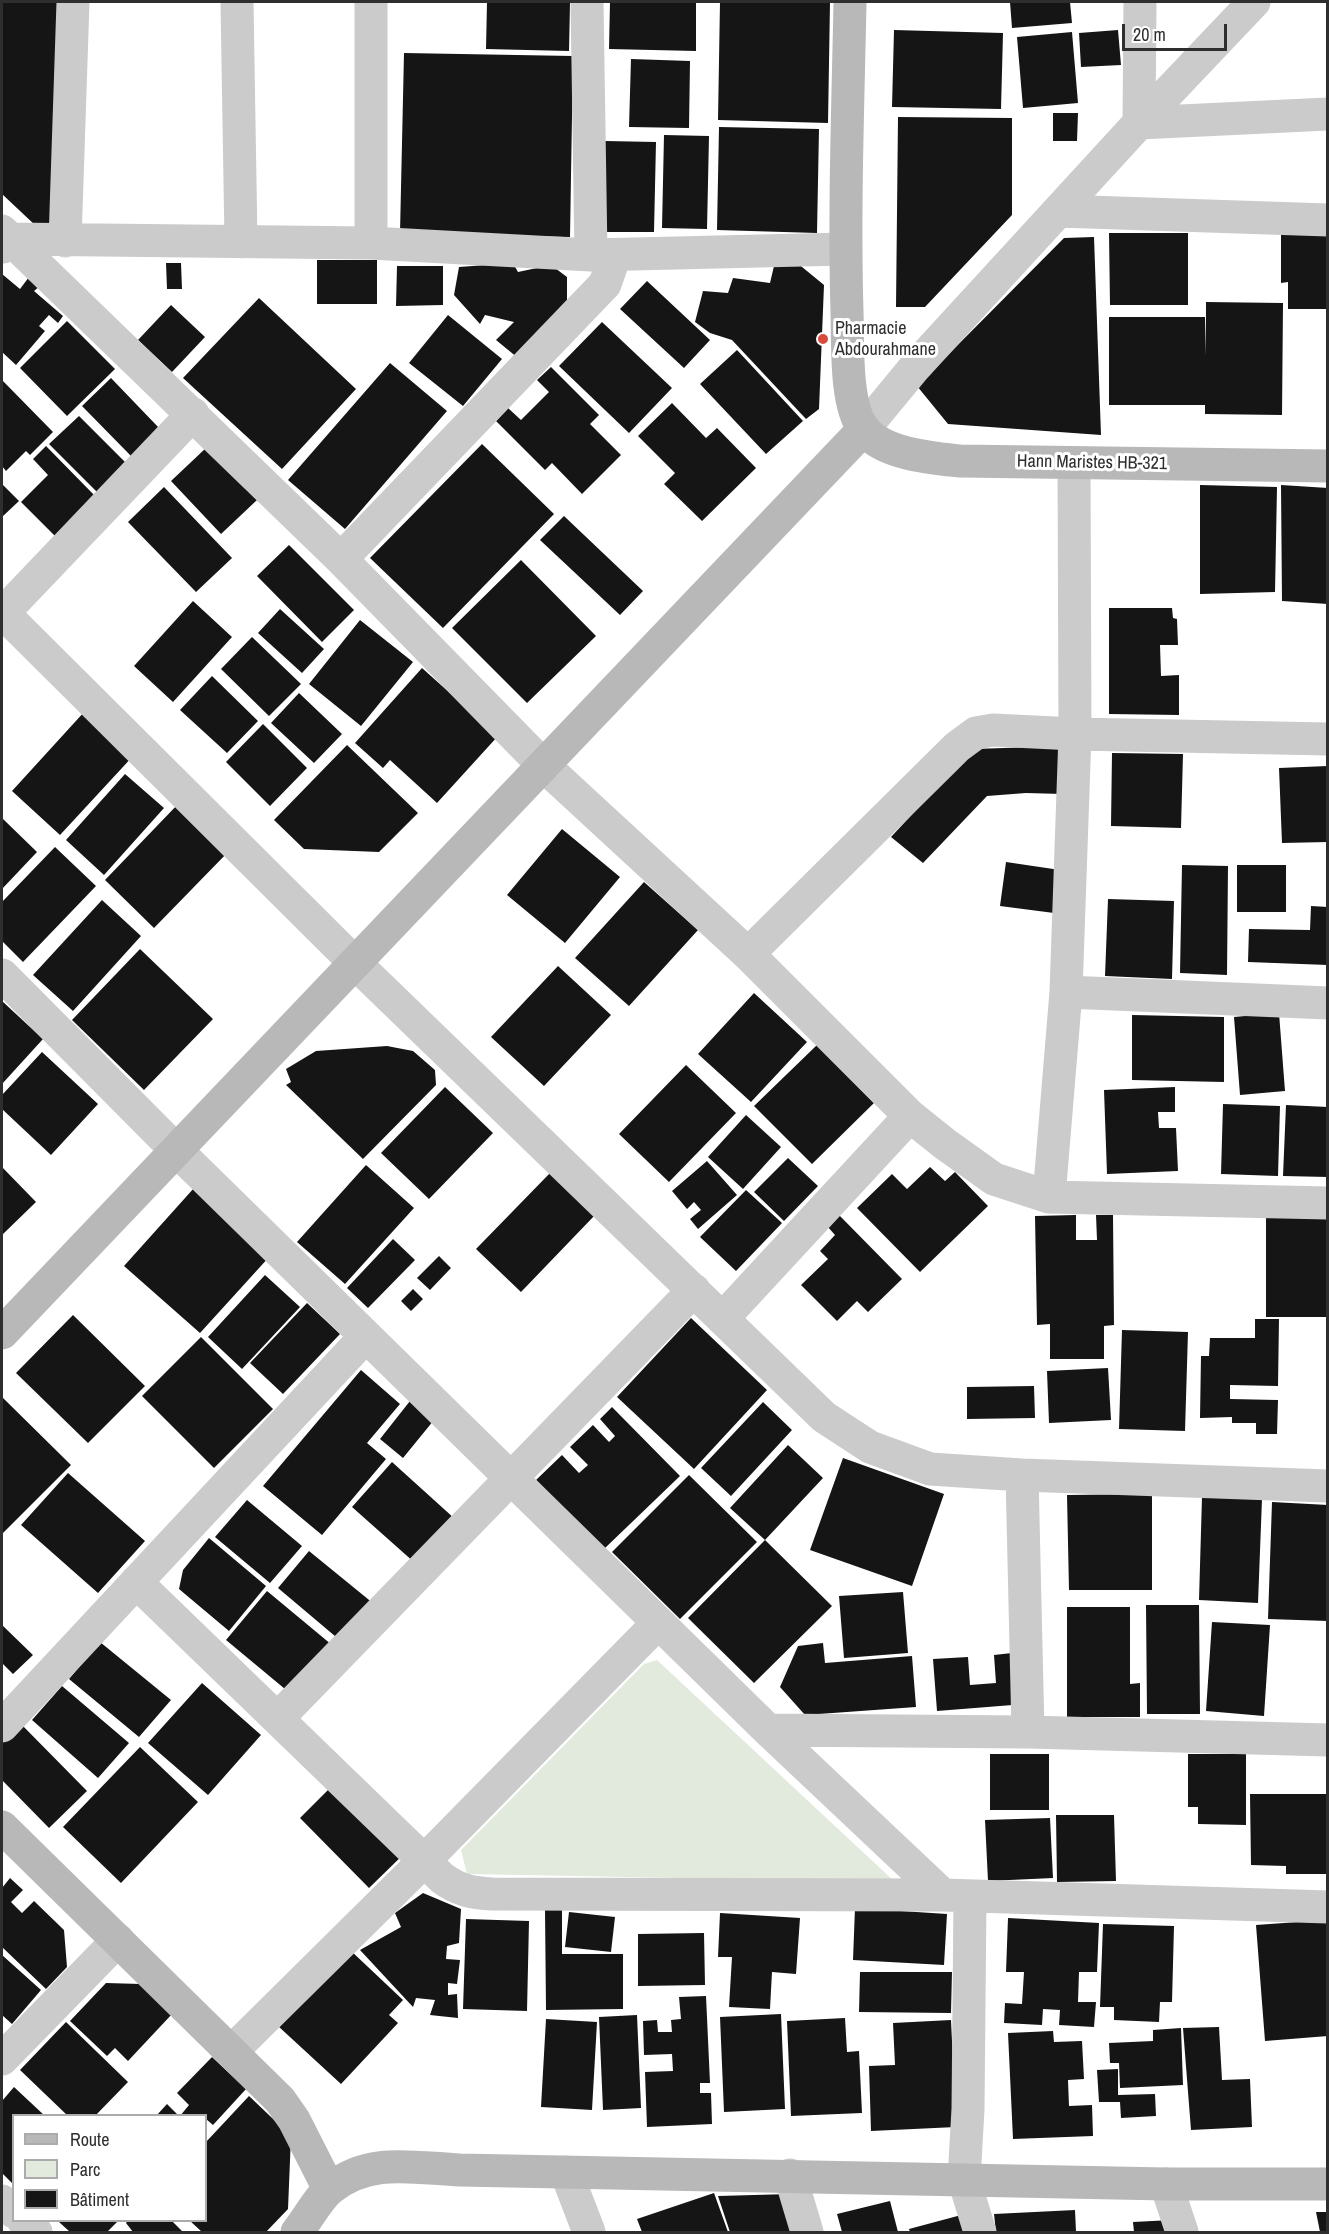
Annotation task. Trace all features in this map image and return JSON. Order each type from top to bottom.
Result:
[{"type":"street","points":[[65,241],[73,2]]},
{"type":"street","points":[[237,2],[241,242]]},
{"type":"street","points":[[371,2],[371,243]]},
{"type":"street","points":[[342,559],[605,284],[587,2]]},
{"type":"street","points":[[850,2],[845,249],[851,393],[854,412],[863,430]]},
{"type":"street","points":[[1139,123],[1140,2]]},
{"type":"street","points":[[2,1333],[863,430],[915,367],[1139,123],[1254,2]]},
{"type":"street","points":[[1139,123],[1328,114]]},
{"type":"street","points":[[1058,211],[1328,220]]},
{"type":"street","points":[[4,239],[371,243],[603,255],[845,249]]},
{"type":"street","points":[[4,239],[193,414],[342,559],[543,765],[748,954],[910,1116],[994,1179],[1049,1197],[1328,1203]]},
{"type":"street","points":[[193,414],[2,613],[355,963],[824,1417],[870,1447],[930,1469],[1022,1475],[1328,1486]]},
{"type":"street","name":"Hann Maristes HB-321","points":[[863,430],[885,445],[912,456],[960,461],[1328,466]]},
{"type":"street","points":[[1049,1197],[1066,992],[1075,734],[1074,463]]},
{"type":"street","points":[[748,954],[957,747],[976,734],[999,730],[1075,734],[1328,739]]},
{"type":"street","points":[[2,975],[176,1150],[768,1730],[957,1896],[968,2109],[964,2180],[980,2232]]},
{"type":"street","points":[[1066,992],[1328,1003]]},
{"type":"street","points":[[723,1318],[910,1116]]},
{"type":"street","points":[[278,1718],[694,1290]]},
{"type":"street","points":[[2,1726],[366,1336]]},
{"type":"street","points":[[1022,1475],[1028,1732]]},
{"type":"street","points":[[136,1582],[442,1878],[456,1888],[472,1893],[957,1896],[1328,1907]]},
{"type":"street","points":[[231,2052],[425,1860],[658,1623]]},
{"type":"street","points":[[768,1730],[1028,1732],[1328,1740]]},
{"type":"street","points":[[2,1827],[280,2100],[294,2120],[329,2189]]},
{"type":"street","points":[[2,2059],[118,1940]]},
{"type":"street","points":[[297,2232],[329,2189],[364,2169],[382,2166],[1166,2184],[1328,2184]]},
{"type":"street","points":[[566,2172],[589,2232]]},
{"type":"street","points":[[790,2175],[807,2232]]},
{"type":"street","points":[[1166,2184],[1182,2232]]},
{"type":"green space","points":[[657,1660],[895,1882],[467,1874],[461,1850],[644,1664]]},
{"type":"building","points":[[2,2],[58,2],[53,227],[36,226],[2,194]]},
{"type":"building","points":[[487,2],[570,3],[569,51],[486,49]]},
{"type":"building","points":[[610,2],[696,2],[696,51],[609,49]]},
{"type":"building","points":[[720,2],[830,2],[828,123],[718,120]]},
{"type":"building","points":[[1010,2],[1070,2],[1072,23],[1012,28]]},
{"type":"building","points":[[894,30],[1003,33],[1001,109],[892,107]]},
{"type":"building","points":[[1118,30],[1121,65],[1081,67],[1079,33]]},
{"type":"building","points":[[1072,32],[1078,103],[1023,108],[1017,37]]},
{"type":"building","points":[[404,53],[573,56],[570,237],[400,233]]},
{"type":"building","points":[[631,59],[690,61],[689,128],[629,127]]},
{"type":"building","points":[[1053,113],[1078,113],[1077,141],[1053,141]]},
{"type":"building","points":[[898,117],[1012,118],[1012,215],[925,307],[896,307]]},
{"type":"building","points":[[719,127],[819,129],[817,233],[717,230]]},
{"type":"building","points":[[664,135],[709,136],[707,229],[662,228]]},
{"type":"building","points":[[605,141],[656,142],[654,232],[603,232]]},
{"type":"building","points":[[1109,233],[1188,233],[1188,305],[1110,305]]},
{"type":"building","points":[[1281,233],[1328,233],[1328,309],[1288,309],[1288,282],[1281,283]]},
{"type":"building","points":[[1094,237],[1101,435],[948,424],[917,386],[1064,238]]},
{"type":"building","points":[[317,260],[377,260],[377,304],[317,304]]},
{"type":"building","points":[[796,262],[824,285],[819,409],[806,419],[732,340],[710,333],[695,322],[703,291],[728,293],[733,278],[770,283],[774,266]]},
{"type":"building","points":[[166,263],[181,263],[182,289],[167,289]]},
{"type":"building","points":[[513,263],[518,272],[551,265],[567,277],[567,309],[518,358],[496,340],[514,322],[485,315],[480,324],[454,295],[459,267]]},
{"type":"building","points":[[397,266],[443,266],[443,305],[396,306]]},
{"type":"building","points":[[2,274],[20,289],[29,277],[40,286],[34,291],[63,316],[58,323],[49,315],[39,326],[45,331],[16,365],[2,352]]},
{"type":"building","points":[[647,281],[710,340],[684,368],[620,309]]},
{"type":"building","points":[[259,298],[356,389],[282,469],[183,378]]},
{"type":"building","points":[[1206,302],[1283,303],[1282,415],[1205,414],[1205,405],[1109,405],[1109,317],[1205,317],[1206,356]]},
{"type":"building","points":[[171,305],[205,337],[172,372],[138,340]]},
{"type":"building","points":[[448,315],[502,359],[463,406],[409,363]]},
{"type":"building","points":[[67,321],[115,369],[67,416],[20,368]]},
{"type":"building","points":[[602,322],[672,388],[629,433],[559,366]]},
{"type":"building","points":[[737,350],[803,421],[766,454],[700,384]]},
{"type":"building","points":[[390,363],[447,411],[345,529],[288,480]]},
{"type":"building","points":[[551,367],[599,415],[590,424],[621,455],[582,494],[552,463],[545,470],[496,421],[508,408],[521,420],[549,392],[537,380]]},
{"type":"building","points":[[111,378],[160,429],[131,456],[82,406]]},
{"type":"building","points":[[2,380],[53,432],[30,455],[26,451],[6,471],[2,466]]},
{"type":"building","points":[[672,403],[706,438],[717,428],[756,468],[702,521],[664,484],[675,473],[638,436]]},
{"type":"building","points":[[79,416],[128,465],[99,494],[49,444]]},
{"type":"building","points":[[482,444],[554,514],[443,628],[370,558]]},
{"type":"building","points":[[46,446],[96,497],[55,536],[21,502],[48,475],[33,459]]},
{"type":"building","points":[[207,447],[257,500],[221,534],[171,481]]},
{"type":"building","points":[[3,485],[19,501],[2,517],[2,487]]},
{"type":"building","points":[[1200,485],[1277,487],[1275,592],[1200,594]]},
{"type":"building","points":[[1281,485],[1328,488],[1328,604],[1282,601]]},
{"type":"building","points":[[164,487],[232,558],[196,592],[128,522]]},
{"type":"building","points":[[564,516],[643,591],[620,615],[540,540]]},
{"type":"building","points":[[289,545],[354,610],[322,642],[257,576]]},
{"type":"building","points":[[521,560],[596,636],[527,703],[452,628]]},
{"type":"building","points":[[193,601],[232,637],[173,702],[134,666]]},
{"type":"building","points":[[1109,608],[1172,608],[1173,618],[1177,619],[1178,645],[1160,645],[1161,676],[1179,675],[1179,715],[1109,714]]},
{"type":"building","points":[[280,609],[324,649],[302,673],[258,633]]},
{"type":"building","points":[[360,620],[413,662],[361,726],[309,684]]},
{"type":"building","points":[[252,637],[301,684],[269,716],[221,669]]},
{"type":"building","points":[[422,668],[498,736],[437,803],[390,760],[383,768],[355,743]]},
{"type":"building","points":[[212,676],[258,721],[227,753],[180,710]]},
{"type":"building","points":[[299,693],[342,734],[314,763],[271,723]]},
{"type":"building","points":[[85,711],[134,755],[60,835],[12,791]]},
{"type":"building","points":[[263,724],[307,768],[270,806],[226,762]]},
{"type":"building","points":[[347,745],[418,813],[379,852],[304,849],[274,820]]},
{"type":"building","points":[[1066,746],[1063,794],[1026,793],[987,796],[923,863],[891,837],[973,749]]},
{"type":"building","points":[[1112,753],[1183,754],[1181,828],[1111,826]]},
{"type":"building","points":[[1328,766],[1328,842],[1282,843],[1279,768]]},
{"type":"building","points":[[125,774],[164,808],[104,875],[66,840]]},
{"type":"building","points":[[180,802],[230,850],[154,928],[105,880]]},
{"type":"building","points":[[2,818],[37,852],[2,889]]},
{"type":"building","points":[[562,829],[620,877],[565,943],[507,895]]},
{"type":"building","points":[[55,847],[96,886],[23,962],[2,941],[2,902]]},
{"type":"building","points":[[1006,862],[1060,870],[1054,913],[1000,906]]},
{"type":"building","points":[[1182,865],[1228,866],[1227,975],[1180,973]]},
{"type":"building","points":[[1237,865],[1286,865],[1286,912],[1237,912]]},
{"type":"building","points":[[644,882],[698,930],[629,1006],[575,958]]},
{"type":"building","points":[[1108,899],[1174,901],[1172,979],[1105,976]]},
{"type":"building","points":[[102,900],[141,936],[73,1011],[33,975]]},
{"type":"building","points":[[1311,906],[1328,907],[1328,965],[1248,962],[1249,929],[1310,930]]},
{"type":"building","points":[[140,949],[213,1019],[144,1090],[72,1020]]},
{"type":"building","points":[[558,966],[611,1015],[544,1086],[491,1037]]},
{"type":"building","points":[[754,993],[807,1042],[751,1102],[698,1054]]},
{"type":"building","points":[[2,1001],[43,1039],[2,1084]]},
{"type":"building","points":[[1279,1013],[1285,1091],[1240,1095],[1234,1017]]},
{"type":"building","points":[[1132,1015],[1224,1017],[1224,1082],[1132,1080]]},
{"type":"building","points":[[817,1045],[874,1103],[812,1164],[754,1106]]},
{"type":"building","points":[[387,1046],[413,1051],[435,1070],[436,1085],[363,1159],[286,1085],[291,1082],[286,1069],[316,1051]]},
{"type":"building","points":[[42,1052],[98,1104],[51,1155],[2,1109],[2,1095]]},
{"type":"building","points":[[686,1065],[736,1113],[669,1182],[619,1134]]},
{"type":"building","points":[[445,1087],[493,1133],[429,1199],[381,1153]]},
{"type":"building","points":[[1175,1087],[1175,1112],[1158,1112],[1159,1128],[1176,1128],[1178,1171],[1107,1174],[1104,1090]]},
{"type":"building","points":[[1223,1104],[1280,1106],[1278,1176],[1221,1174]]},
{"type":"building","points":[[1286,1105],[1328,1107],[1328,1177],[1283,1176]]},
{"type":"building","points":[[746,1115],[781,1147],[743,1189],[708,1157]]},
{"type":"building","points":[[788,1158],[818,1186],[784,1221],[754,1192]]},
{"type":"building","points":[[707,1161],[737,1195],[698,1229],[690,1219],[701,1210],[694,1202],[687,1209],[672,1191]]},
{"type":"building","points":[[366,1165],[414,1208],[345,1284],[297,1242]]},
{"type":"building","points":[[2,1167],[36,1202],[2,1235]]},
{"type":"building","points":[[930,1167],[945,1181],[955,1172],[988,1206],[920,1272],[857,1208],[892,1174],[907,1189]]},
{"type":"building","points":[[551,1172],[596,1214],[521,1292],[476,1249]]},
{"type":"building","points":[[194,1188],[270,1256],[200,1333],[124,1266]]},
{"type":"building","points":[[746,1190],[782,1223],[736,1271],[700,1237]]},
{"type":"building","points":[[839,1215],[902,1279],[868,1312],[857,1301],[837,1321],[801,1285],[828,1259],[820,1251],[835,1235],[827,1226]]},
{"type":"building","points":[[1076,1215],[1076,1240],[1097,1240],[1096,1215],[1113,1215],[1114,1325],[1104,1326],[1104,1359],[1050,1359],[1050,1324],[1037,1325],[1035,1216]]},
{"type":"building","points":[[1266,1215],[1328,1215],[1328,1317],[1266,1317]]},
{"type":"building","points":[[393,1239],[415,1260],[368,1308],[347,1288]]},
{"type":"building","points":[[439,1256],[451,1268],[430,1290],[417,1278]]},
{"type":"building","points":[[265,1275],[300,1307],[242,1369],[208,1337]]},
{"type":"building","points":[[413,1289],[423,1299],[411,1311],[401,1301]]},
{"type":"building","points":[[307,1303],[340,1334],[283,1394],[250,1363]]},
{"type":"building","points":[[73,1315],[145,1386],[88,1443],[16,1373]]},
{"type":"building","points":[[691,1318],[767,1390],[694,1469],[617,1397]]},
{"type":"building","points":[[1255,1319],[1279,1319],[1278,1386],[1230,1385],[1230,1399],[1278,1400],[1277,1434],[1256,1434],[1256,1423],[1232,1423],[1232,1417],[1200,1418],[1201,1356],[1209,1356],[1210,1338],[1255,1338]]},
{"type":"building","points":[[1122,1330],[1188,1332],[1185,1431],[1119,1429]]},
{"type":"building","points":[[201,1337],[273,1409],[214,1468],[142,1396]]},
{"type":"building","points":[[1108,1368],[1111,1420],[1049,1423],[1047,1371]]},
{"type":"building","points":[[361,1370],[400,1404],[367,1443],[386,1459],[322,1535],[263,1486]]},
{"type":"building","points":[[1034,1386],[1035,1418],[967,1419],[967,1387]]},
{"type":"building","points":[[2,1397],[71,1465],[2,1534]]},
{"type":"building","points":[[410,1401],[434,1420],[403,1458],[380,1439]]},
{"type":"building","points":[[763,1402],[792,1430],[731,1496],[701,1468]]},
{"type":"building","points":[[612,1407],[680,1476],[604,1549],[536,1480],[562,1455],[579,1473],[588,1465],[570,1447],[593,1425],[609,1442],[615,1436],[600,1419]]},
{"type":"building","points":[[788,1445],[823,1478],[765,1540],[730,1508]]},
{"type":"building","points":[[843,1458],[944,1494],[912,1586],[810,1550]]},
{"type":"building","points":[[392,1462],[455,1519],[415,1563],[352,1507]]},
{"type":"building","points":[[68,1473],[145,1541],[98,1593],[21,1525]]},
{"type":"building","points":[[689,1475],[757,1542],[680,1619],[612,1552]]},
{"type":"building","points":[[1152,1494],[1152,1590],[1069,1590],[1067,1495]]},
{"type":"building","points":[[1202,1497],[1262,1499],[1258,1603],[1199,1600]]},
{"type":"building","points":[[247,1500],[302,1546],[270,1583],[215,1537]]},
{"type":"building","points":[[1272,1502],[1328,1505],[1328,1621],[1268,1619]]},
{"type":"building","points":[[209,1538],[266,1586],[229,1631],[179,1589],[183,1570]]},
{"type":"building","points":[[765,1540],[832,1606],[754,1683],[688,1618]]},
{"type":"building","points":[[309,1551],[374,1604],[342,1642],[278,1588]]},
{"type":"building","points":[[267,1591],[332,1645],[291,1694],[226,1640]]},
{"type":"building","points":[[903,1592],[908,1653],[844,1658],[839,1596]]},
{"type":"building","points":[[1146,1605],[1199,1605],[1200,1714],[1147,1714]]},
{"type":"building","points":[[1067,1607],[1130,1607],[1130,1684],[1140,1683],[1140,1717],[1067,1717]]},
{"type":"building","points":[[1212,1622],[1270,1625],[1264,1716],[1206,1711]]},
{"type":"building","points":[[2,1625],[33,1655],[13,1674],[2,1663]]},
{"type":"building","points":[[100,1642],[171,1700],[139,1737],[69,1679]]},
{"type":"building","points":[[823,1643],[825,1663],[912,1656],[916,1707],[805,1715],[780,1687],[798,1646]]},
{"type":"building","points":[[1021,1652],[1025,1704],[937,1711],[933,1659],[968,1657],[970,1685],[996,1683],[994,1655]]},
{"type":"building","points":[[202,1683],[261,1735],[208,1795],[148,1743]]},
{"type":"building","points":[[62,1686],[129,1743],[98,1778],[32,1720]]},
{"type":"building","points":[[20,1723],[87,1791],[49,1828],[2,1780],[2,1741]]},
{"type":"building","points":[[140,1747],[198,1802],[121,1883],[63,1827]]},
{"type":"building","points":[[990,1754],[1049,1754],[1049,1810],[990,1810]]},
{"type":"building","points":[[1188,1754],[1246,1754],[1246,1825],[1198,1824],[1198,1807],[1188,1807]]},
{"type":"building","points":[[338,1780],[408,1850],[369,1888],[300,1818]]},
{"type":"building","points":[[1250,1794],[1328,1794],[1328,1874],[1286,1874],[1286,1866],[1251,1865]]},
{"type":"building","points":[[1056,1815],[1114,1815],[1116,1881],[1057,1882]]},
{"type":"building","points":[[1050,1818],[1053,1878],[988,1881],[985,1820]]},
{"type":"building","points":[[10,1878],[23,1890],[11,1902],[22,1913],[34,1901],[64,1930],[67,1967],[46,1989],[2,1947],[2,1888]]},
{"type":"building","points":[[423,1893],[461,1909],[459,1943],[447,1946],[446,1959],[460,1960],[457,1984],[448,1983],[448,1995],[457,1994],[458,2018],[430,2015],[435,2000],[416,1998],[413,2007],[360,1950],[401,1927],[395,1913]]},
{"type":"building","points":[[855,1908],[947,1914],[944,1965],[853,1960]]},
{"type":"building","points":[[545,1910],[562,1910],[562,1954],[623,1954],[623,2009],[546,2010]]},
{"type":"building","points":[[569,1912],[615,1917],[611,1952],[565,1947]]},
{"type":"building","points":[[720,1913],[800,1918],[796,1974],[772,1972],[770,2009],[729,2007],[732,1957],[718,1957]]},
{"type":"building","points":[[1008,1918],[1099,1923],[1097,1972],[1079,1972],[1078,2002],[1096,2002],[1094,2027],[1059,2025],[1060,2010],[1043,2009],[1042,2025],[1004,2023],[1005,2003],[1022,2004],[1024,1972],[1006,1972]]},
{"type":"building","points":[[466,1919],[529,1921],[527,2011],[463,2009]]},
{"type":"building","points":[[1326,1920],[1328,2036],[1265,2041],[1256,1925]]},
{"type":"building","points":[[1103,1924],[1174,1926],[1172,2002],[1160,2002],[1159,2022],[1114,2020],[1114,2007],[1100,2007]]},
{"type":"building","points":[[704,1933],[705,1985],[638,1986],[638,1934]]},
{"type":"building","points":[[349,1949],[403,2000],[389,2015],[398,2023],[341,2084],[278,2026]]},
{"type":"building","points":[[2,1955],[41,1990],[12,2024],[2,2015]]},
{"type":"building","points":[[860,1972],[952,1972],[951,2013],[859,2012]]},
{"type":"building","points":[[106,1983],[141,1984],[173,2013],[128,2061],[115,2048],[107,2056],[70,2021]]},
{"type":"building","points":[[706,1996],[710,2083],[700,2083],[700,2093],[711,2093],[712,2124],[647,2127],[645,2072],[673,2071],[672,2054],[644,2055],[643,2021],[657,2020],[658,2032],[672,2032],[671,2020],[681,2019],[679,1997]]},
{"type":"building","points":[[781,2014],[785,2109],[724,2112],[720,2017]]},
{"type":"building","points":[[637,2015],[641,2108],[603,2110],[599,2017]]},
{"type":"building","points":[[845,2018],[847,2052],[859,2051],[862,2113],[791,2116],[787,2021]]},
{"type":"building","points":[[546,2019],[597,2022],[592,2110],[541,2107]]},
{"type":"building","points":[[951,2020],[956,2127],[871,2131],[869,2066],[895,2065],[893,2023]]},
{"type":"building","points":[[66,2022],[128,2082],[97,2114],[66,2114],[20,2070]]},
{"type":"building","points":[[1219,2027],[1222,2080],[1250,2079],[1252,2127],[1191,2130],[1183,2028]]},
{"type":"building","points":[[1181,2028],[1183,2085],[1120,2088],[1119,2063],[1110,2063],[1109,2043],[1153,2041],[1153,2030]]},
{"type":"building","points":[[1053,2031],[1054,2042],[1082,2041],[1084,2079],[1068,2080],[1069,2106],[1092,2105],[1093,2136],[1013,2139],[1008,2033]]},
{"type":"building","points":[[212,2057],[246,2089],[213,2125],[207,2120],[207,2114],[182,2114],[189,2105],[177,2093]]},
{"type":"building","points":[[1118,2069],[1118,2095],[1155,2094],[1156,2116],[1121,2118],[1120,2102],[1099,2102],[1097,2070]]},
{"type":"building","points":[[14,2087],[43,2114],[12,2114],[12,2183],[2,2173],[2,2101]]},
{"type":"building","points":[[249,2096],[291,2136],[288,2209],[266,2232],[202,2232],[191,2222],[207,2222],[207,2141]]},
{"type":"building","points":[[167,2104],[177,2114],[158,2114]]},
{"type":"building","points":[[714,2193],[728,2232],[642,2232],[637,2219]]},
{"type":"building","points":[[790,2194],[801,2232],[730,2232],[718,2196]]},
{"type":"building","points":[[890,2201],[898,2232],[842,2232],[837,2214]]},
{"type":"building","points":[[1075,2210],[1076,2232],[996,2232],[994,2214]]},
{"type":"building","points":[[1316,2212],[1328,2212],[1328,2232],[1320,2232]]},
{"type":"building","points":[[965,2214],[970,2232],[910,2232],[909,2229]]},
{"type":"building","points":[[1172,2220],[1173,2232],[1134,2232],[1133,2222]]},
{"type":"building","points":[[59,2222],[117,2222],[107,2232],[70,2232]]},
{"type":"building","points":[[173,2222],[182,2231],[133,2232],[126,2223]]},
{"type":"place","name":"Pharmacie Abdourahmane","points":[[823,339]]}]
